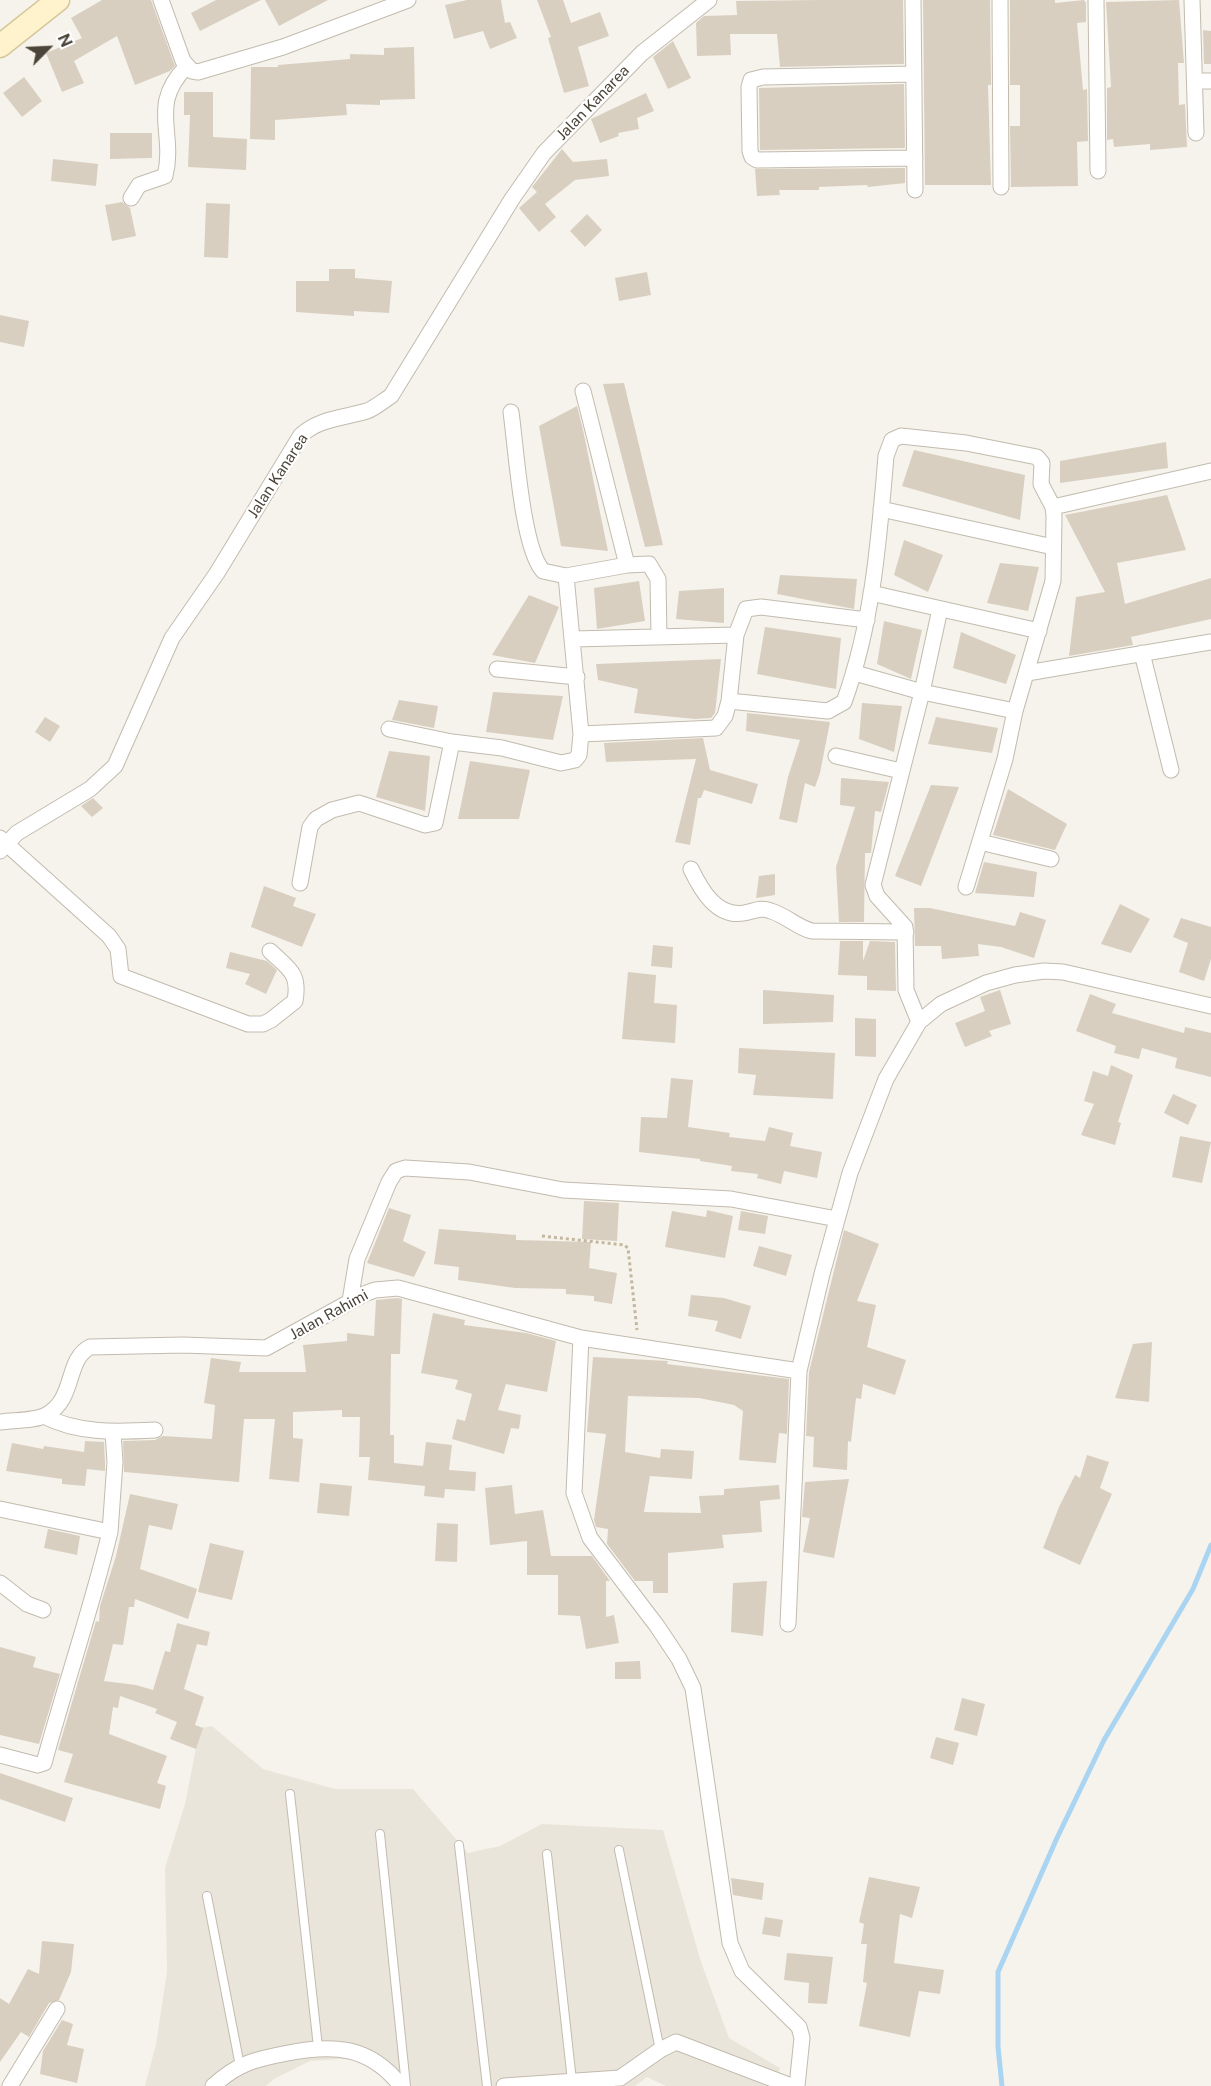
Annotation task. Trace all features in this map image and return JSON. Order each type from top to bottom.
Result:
[{"type":"street","points":[[0,46],[58,0]]},
{"type":"street","points":[[161,0],[187,66],[192,71],[198,72],[283,47],[408,0]]},
{"type":"street","name":"Jalan Kanarea","points":[[2,844],[90,789],[115,766],[172,638],[224,563],[301,435],[309,428],[329,420],[369,411],[391,396],[506,208],[544,153],[642,53],[709,0]]},
{"type":"street","points":[[913,0],[915,190]]},
{"type":"street","points":[[1000,0],[1001,188]]},
{"type":"street","points":[[1096,0],[1098,171]]},
{"type":"street","points":[[1192,0],[1196,133]]},
{"type":"street","points":[[130,198],[139,185],[165,176],[166,97],[174,79],[187,66]]},
{"type":"street","points":[[914,74],[763,78],[751,80],[749,87],[750,151],[752,157],[757,160],[915,158]]},
{"type":"street","points":[[1195,81],[1211,81]]},
{"type":"street","points":[[584,391],[627,564]]},
{"type":"street","points":[[511,412],[525,512],[534,556],[543,571],[566,576],[644,562],[656,573],[659,637]]},
{"type":"street","points":[[729,700],[828,711],[844,702],[855,673],[877,566],[886,456],[890,444],[898,436],[966,443],[1037,457],[1042,463],[1041,486],[1053,507],[1053,581],[1015,711],[1005,759],[966,887]]},
{"type":"street","points":[[1053,507],[1211,471]]},
{"type":"street","points":[[881,509],[1053,548]]},
{"type":"street","points":[[389,729],[452,742],[502,748],[561,763],[575,760],[579,754],[581,734],[566,576]]},
{"type":"street","points":[[871,594],[1039,631]]},
{"type":"street","points":[[581,734],[716,728],[725,716],[729,700],[736,635],[741,615],[746,609],[754,607],[867,620]]},
{"type":"street","points":[[919,1023],[906,990],[906,932],[901,921],[877,896],[873,885],[922,692],[940,609]]},
{"type":"street","points":[[573,639],[736,635]]},
{"type":"street","points":[[1027,673],[1211,642]]},
{"type":"street","points":[[1142,653],[1172,770]]},
{"type":"street","points":[[497,669],[577,677]]},
{"type":"street","points":[[855,673],[922,692],[1015,711]]},
{"type":"street","points":[[300,883],[310,827],[324,814],[340,806],[359,804],[425,825],[435,823],[452,742]]},
{"type":"street","points":[[836,756],[901,771]]},
{"type":"street","points":[[980,842],[1051,860]]},
{"type":"street","points":[[2,844],[109,936],[118,950],[121,976],[134,982],[190,1000],[248,1024],[263,1024],[295,1001],[297,986],[293,973],[270,951]]},
{"type":"street","points":[[691,869],[711,902],[735,914],[764,909],[785,915],[804,930],[812,931],[906,932]]},
{"type":"street","points":[[788,1624],[799,1371],[850,1173],[886,1079],[919,1023],[941,1004],[986,983],[1044,970],[1063,972],[1211,1006]]},
{"type":"street","points":[[350,1301],[357,1258],[389,1182],[396,1171],[405,1168],[469,1172],[563,1190],[731,1199],[837,1219]]},
{"type":"street","name":"Jalan Rahimi","points":[[45,1416],[61,1402],[68,1390],[78,1360],[84,1350],[90,1347],[183,1345],[266,1348],[350,1301],[375,1290],[398,1288],[581,1338],[799,1371]]},
{"type":"street","points":[[581,1338],[574,1493],[581,1521],[602,1556],[663,1634],[679,1659],[693,1688],[730,1943],[742,1971],[799,2027],[802,2038],[797,2086]]},
{"type":"street","points":[[0,1422],[45,1416],[74,1427],[113,1431],[154,1430]]},
{"type":"street","points":[[0,1755],[38,1765],[44,1763],[69,1672],[97,1585],[110,1532],[115,1462],[113,1431]]},
{"type":"street","points":[[0,1509],[110,1532]]},
{"type":"street","points":[[0,1583],[27,1604],[43,1610]]},
{"type":"street","points":[[10,2086],[57,2010]]},
{"type":"street","points":[[504,2086],[620,2078],[660,2050],[676,2042],[791,2086]]},
{"type":"street","points":[[213,2086],[231,2069],[256,2059],[318,2047],[344,2049],[364,2055],[378,2063],[401,2086]]},
{"type":"lane","points":[[290,1794],[318,2047]]},
{"type":"lane","points":[[380,1833],[406,2086]]},
{"type":"lane","points":[[459,1845],[487,2086]]},
{"type":"lane","points":[[620,1850],[660,2050]]},
{"type":"lane","points":[[547,1854],[572,2081]]},
{"type":"lane","points":[[207,1896],[240,2066]]},
{"type":"path","points":[[542,1236],[624,1245],[628,1248],[639,1346]]},
{"type":"shaded area","points":[[212,1726],[263,1769],[335,1789],[413,1789],[468,1853],[500,1846],[542,1824],[663,1830],[701,1962],[729,2038],[780,2068],[775,2086],[666,2086],[647,2077],[635,2086],[392,2086],[387,2080],[354,2058],[310,2061],[274,2079],[266,2086],[145,2086],[156,2044],[167,1972],[165,1868],[185,1804],[200,1728]]},
{"type":"building","points":[[102,0],[151,0],[175,66],[170,71],[135,85],[117,36],[74,61],[84,83],[62,92],[46,53],[82,38],[71,18]]},
{"type":"building","points":[[216,0],[261,0],[200,31],[191,13]]},
{"type":"building","points":[[265,0],[328,0],[279,26]]},
{"type":"building","points":[[467,0],[501,0],[505,23],[510,22],[517,38],[490,49],[483,31],[454,39],[445,5]]},
{"type":"building","points":[[537,0],[563,0],[571,23],[600,12],[609,36],[578,47],[589,86],[564,93],[548,38],[551,37]]},
{"type":"building","points":[[903,0],[904,64],[780,67],[777,34],[730,34],[731,55],[697,56],[696,23],[704,16],[737,15],[736,1]]},
{"type":"building","points":[[923,0],[990,0],[991,85],[988,85],[991,185],[925,185]]},
{"type":"building","points":[[1010,0],[1055,0],[1055,3],[1084,0],[1086,3],[1086,22],[1077,23],[1083,90],[1087,89],[1088,141],[1077,142],[1078,186],[1011,187],[1010,126],[1020,126],[1020,85],[1010,85]]},
{"type":"building","points":[[1179,0],[1184,63],[1178,63],[1179,105],[1185,104],[1187,147],[1150,150],[1150,144],[1114,147],[1113,139],[1107,140],[1107,88],[1111,87],[1106,2]]},
{"type":"building","points":[[1203,30],[1211,31],[1211,64],[1204,64]]},
{"type":"building","points":[[673,41],[691,78],[668,89],[653,57]]},
{"type":"building","points":[[414,47],[415,99],[380,100],[380,105],[346,104],[347,115],[275,120],[275,140],[250,139],[251,67],[278,67],[278,65],[350,59],[350,54],[384,55],[384,48]]},
{"type":"building","points":[[24,77],[42,101],[22,117],[3,93]]},
{"type":"building","points":[[904,84],[905,148],[760,150],[759,88]]},
{"type":"building","points":[[184,92],[213,92],[213,137],[247,139],[246,170],[188,167],[190,115],[184,115]]},
{"type":"building","points":[[646,93],[654,111],[637,118],[639,129],[618,133],[619,136],[600,143],[591,119]]},
{"type":"building","points":[[110,133],[152,133],[152,158],[110,159]]},
{"type":"building","points":[[562,149],[573,162],[607,159],[609,176],[575,180],[545,204],[556,217],[539,232],[519,208],[537,192],[532,187]]},
{"type":"building","points":[[53,159],[98,164],[96,186],[51,181]]},
{"type":"building","points":[[905,168],[905,183],[868,187],[867,185],[819,187],[819,190],[779,190],[780,195],[757,196],[755,169]]},
{"type":"building","points":[[122,202],[130,208],[136,236],[112,241],[105,205]]},
{"type":"building","points":[[206,203],[230,204],[228,258],[204,257]]},
{"type":"building","points":[[587,214],[602,230],[585,247],[570,231]]},
{"type":"building","points":[[329,269],[355,269],[355,278],[392,281],[389,313],[354,311],[354,316],[296,312],[296,281],[329,281]]},
{"type":"building","points":[[647,272],[651,295],[619,301],[615,278]]},
{"type":"building","points":[[0,315],[29,321],[24,347],[0,342]]},
{"type":"building","points":[[624,383],[663,545],[645,547],[603,384]]},
{"type":"building","points":[[577,406],[608,551],[561,546],[539,426]]},
{"type":"building","points":[[1166,442],[1168,468],[1060,483],[1060,461]]},
{"type":"building","points":[[914,450],[1025,475],[1020,520],[902,486]]},
{"type":"building","points":[[1167,495],[1186,550],[1117,563],[1125,604],[1211,578],[1211,619],[1131,637],[1133,645],[1069,656],[1076,597],[1105,592],[1065,515]]},
{"type":"building","points":[[904,540],[943,555],[928,592],[894,575]]},
{"type":"building","points":[[1000,563],[1039,567],[1028,611],[987,603]]},
{"type":"building","points":[[780,575],[857,579],[854,609],[777,594]]},
{"type":"building","points":[[639,581],[645,621],[597,629],[594,588]]},
{"type":"building","points":[[724,588],[724,623],[676,619],[679,591]]},
{"type":"building","points":[[529,595],[559,607],[535,663],[492,655]]},
{"type":"building","points":[[884,621],[922,630],[911,679],[877,664]]},
{"type":"building","points":[[765,627],[841,638],[836,689],[757,674]]},
{"type":"building","points":[[961,632],[1016,655],[1006,684],[953,668]]},
{"type":"building","points":[[721,659],[715,713],[711,718],[695,719],[634,713],[638,689],[598,680],[596,664]]},
{"type":"building","points":[[493,692],[563,696],[553,740],[486,732]]},
{"type":"building","points":[[399,700],[438,706],[434,728],[392,720]]},
{"type":"building","points":[[862,703],[902,706],[894,752],[859,739]]},
{"type":"building","points":[[747,713],[830,722],[820,773],[815,787],[805,783],[797,823],[779,819],[788,777],[800,740],[746,731]]},
{"type":"building","points":[[45,717],[60,726],[50,742],[35,732]]},
{"type":"building","points":[[936,717],[998,728],[992,753],[928,744]]},
{"type":"building","points":[[703,738],[710,770],[758,784],[752,804],[704,790],[701,798],[698,798],[690,845],[675,842],[696,759],[606,762],[604,743]]},
{"type":"building","points":[[389,751],[430,756],[425,811],[376,797]]},
{"type":"building","points":[[470,761],[530,770],[519,819],[458,819]]},
{"type":"building","points":[[841,778],[889,782],[881,812],[875,811],[871,853],[865,853],[864,922],[839,922],[836,867],[855,807],[840,805]]},
{"type":"building","points":[[931,785],[959,787],[921,886],[895,876]]},
{"type":"building","points":[[1008,789],[1067,824],[1055,850],[993,835]]},
{"type":"building","points":[[93,798],[103,808],[92,817],[81,806]]},
{"type":"building","points":[[984,862],[1037,872],[1034,897],[975,893]]},
{"type":"building","points":[[775,874],[775,895],[756,898],[759,876]]},
{"type":"building","points":[[264,886],[296,898],[293,906],[316,914],[302,947],[251,927]]},
{"type":"building","points":[[1120,904],[1150,919],[1131,953],[1101,944]]},
{"type":"building","points":[[914,908],[930,908],[1015,926],[1020,912],[1046,920],[1034,958],[1001,947],[978,944],[979,956],[942,959],[941,946],[915,946]]},
{"type":"building","points":[[1181,918],[1211,927],[1211,959],[1204,981],[1179,972],[1188,943],[1173,937]]},
{"type":"building","points":[[840,941],[863,941],[863,961],[870,941],[895,942],[896,991],[867,990],[867,976],[838,975]]},
{"type":"building","points":[[653,945],[673,947],[672,968],[651,966]]},
{"type":"building","points":[[230,952],[267,961],[277,970],[266,994],[245,984],[250,974],[226,968]]},
{"type":"building","points":[[628,972],[656,975],[654,1003],[677,1005],[675,1043],[622,1039]]},
{"type":"building","points":[[763,990],[834,995],[833,1022],[763,1024]]},
{"type":"building","points":[[1000,990],[1011,1024],[989,1031],[992,1036],[965,1047],[955,1023],[985,1011],[980,997]]},
{"type":"building","points":[[1090,994],[1116,1004],[1112,1013],[1184,1033],[1185,1027],[1211,1033],[1211,1077],[1175,1068],[1177,1058],[1142,1048],[1139,1059],[1114,1053],[1116,1046],[1076,1031]]},
{"type":"building","points":[[855,1018],[876,1019],[876,1057],[855,1056]]},
{"type":"building","points":[[739,1048],[835,1053],[833,1099],[753,1095],[756,1075],[738,1073]]},
{"type":"building","points":[[1111,1065],[1133,1075],[1118,1122],[1121,1123],[1115,1145],[1081,1135],[1094,1104],[1084,1101],[1093,1071],[1108,1076]]},
{"type":"building","points":[[671,1078],[693,1080],[688,1127],[730,1133],[729,1137],[765,1141],[769,1127],[793,1133],[790,1146],[822,1152],[817,1178],[784,1171],[781,1184],[757,1178],[758,1174],[731,1171],[732,1166],[700,1161],[700,1159],[639,1152],[641,1117],[667,1118]]},
{"type":"building","points":[[1173,1094],[1197,1105],[1188,1125],[1164,1113]]},
{"type":"building","points":[[1180,1136],[1211,1142],[1202,1183],[1172,1177]]},
{"type":"building","points":[[584,1201],[619,1203],[617,1241],[582,1239]]},
{"type":"building","points":[[389,1208],[411,1215],[403,1241],[426,1252],[414,1277],[367,1263]]},
{"type":"building","points":[[707,1210],[733,1216],[725,1258],[665,1247],[672,1211],[706,1217]]},
{"type":"building","points":[[741,1211],[768,1216],[765,1234],[738,1230]]},
{"type":"building","points":[[439,1229],[516,1235],[516,1240],[591,1242],[589,1268],[617,1273],[612,1304],[594,1301],[594,1296],[566,1294],[566,1289],[515,1288],[458,1280],[459,1267],[434,1264]]},
{"type":"building","points":[[844,1230],[879,1244],[857,1301],[876,1305],[867,1347],[906,1360],[895,1395],[863,1384],[861,1399],[856,1398],[851,1442],[848,1441],[847,1470],[813,1467],[814,1437],[806,1436],[809,1372]]},
{"type":"building","points":[[759,1246],[792,1255],[786,1276],[753,1266]]},
{"type":"building","points":[[691,1295],[724,1298],[751,1306],[741,1339],[715,1331],[718,1321],[688,1316]]},
{"type":"building","points":[[402,1299],[400,1354],[391,1354],[390,1435],[394,1435],[394,1463],[423,1466],[426,1442],[452,1445],[449,1470],[476,1472],[475,1491],[445,1489],[444,1498],[424,1496],[425,1486],[368,1480],[370,1457],[359,1457],[360,1417],[342,1417],[342,1410],[293,1412],[293,1438],[303,1439],[299,1482],[269,1479],[275,1419],[244,1419],[239,1482],[124,1472],[123,1441],[155,1440],[163,1436],[212,1439],[215,1405],[204,1403],[211,1358],[241,1362],[239,1372],[306,1372],[303,1345],[347,1341],[347,1333],[374,1336],[376,1300]]},
{"type":"building","points":[[433,1313],[465,1320],[464,1325],[526,1333],[556,1341],[547,1392],[506,1384],[498,1410],[521,1415],[519,1429],[511,1428],[504,1454],[452,1439],[457,1419],[465,1421],[472,1394],[455,1389],[458,1380],[421,1373]]},
{"type":"building","points":[[1152,1342],[1149,1402],[1115,1398],[1133,1344]]},
{"type":"building","points":[[593,1357],[668,1361],[667,1364],[789,1379],[787,1434],[779,1433],[776,1463],[739,1460],[743,1411],[734,1405],[699,1398],[628,1396],[625,1452],[660,1458],[661,1449],[694,1451],[692,1479],[650,1476],[644,1512],[701,1513],[699,1496],[724,1495],[724,1489],[779,1485],[780,1499],[760,1501],[762,1532],[722,1535],[724,1548],[668,1553],[668,1593],[653,1593],[653,1581],[635,1581],[607,1544],[608,1529],[596,1527],[594,1520],[606,1434],[587,1432]]},
{"type":"building","points":[[85,1441],[104,1442],[105,1471],[87,1469],[85,1486],[62,1484],[62,1479],[6,1471],[12,1443],[43,1449],[44,1446],[84,1452]]},
{"type":"building","points":[[1087,1455],[1109,1462],[1100,1488],[1112,1494],[1080,1565],[1043,1548],[1059,1507],[1075,1475],[1080,1478]]},
{"type":"building","points":[[849,1479],[834,1558],[803,1552],[810,1518],[802,1517],[805,1482]]},
{"type":"building","points":[[320,1483],[352,1486],[349,1516],[317,1513]]},
{"type":"building","points":[[512,1485],[515,1514],[543,1510],[551,1556],[592,1556],[610,1581],[606,1581],[606,1617],[614,1615],[619,1643],[586,1649],[580,1616],[558,1615],[558,1575],[527,1575],[527,1541],[490,1545],[485,1488]]},
{"type":"building","points":[[130,1494],[178,1504],[172,1530],[149,1525],[140,1569],[197,1589],[188,1619],[135,1599],[134,1607],[129,1607],[123,1645],[113,1644],[104,1681],[136,1685],[153,1690],[165,1651],[170,1652],[177,1623],[210,1632],[207,1646],[197,1644],[184,1689],[204,1697],[195,1725],[203,1728],[196,1749],[170,1739],[177,1722],[155,1713],[157,1709],[120,1696],[118,1708],[113,1707],[109,1734],[167,1756],[157,1783],[166,1786],[160,1809],[64,1782],[73,1754],[58,1750],[96,1621],[99,1622],[100,1606],[116,1556]]},
{"type":"building","points":[[437,1523],[458,1524],[457,1562],[435,1561]]},
{"type":"building","points":[[48,1529],[80,1536],[77,1555],[44,1548]]},
{"type":"building","points":[[210,1543],[244,1551],[232,1600],[198,1592]]},
{"type":"building","points":[[767,1581],[763,1636],[731,1632],[733,1583]]},
{"type":"building","points":[[0,1647],[36,1657],[33,1667],[60,1674],[39,1744],[0,1735]]},
{"type":"building","points":[[640,1661],[641,1679],[615,1679],[615,1662]]},
{"type":"building","points":[[962,1698],[985,1704],[977,1736],[954,1730]]},
{"type":"building","points":[[936,1737],[959,1743],[953,1765],[930,1758]]},
{"type":"building","points":[[0,1773],[73,1798],[65,1822],[0,1799]]},
{"type":"building","points":[[869,1877],[920,1887],[912,1918],[900,1914],[894,1963],[944,1970],[940,1994],[919,1991],[910,2037],[859,2026],[867,1983],[863,1982],[867,1944],[861,1944],[864,1924],[859,1922]]},
{"type":"building","points":[[731,1878],[764,1883],[762,1900],[733,1895]]},
{"type":"building","points":[[765,1917],[783,1920],[780,1937],[762,1934]]},
{"type":"building","points":[[42,1941],[74,1944],[71,1972],[59,2000],[49,2003],[29,2037],[21,2032],[0,2062],[0,1998],[9,2004],[28,1969],[39,1974]]},
{"type":"building","points":[[787,1953],[833,1957],[827,2004],[808,2003],[809,1983],[784,1980]]},
{"type":"building","points":[[62,2020],[73,2024],[67,2045],[84,2049],[77,2083],[40,2074],[43,2051]]},
{"type":"waterway","points":[[1002,2086],[998,2047],[998,1972],[1057,1838],[1104,1740],[1193,1589],[1211,1545]]}]
